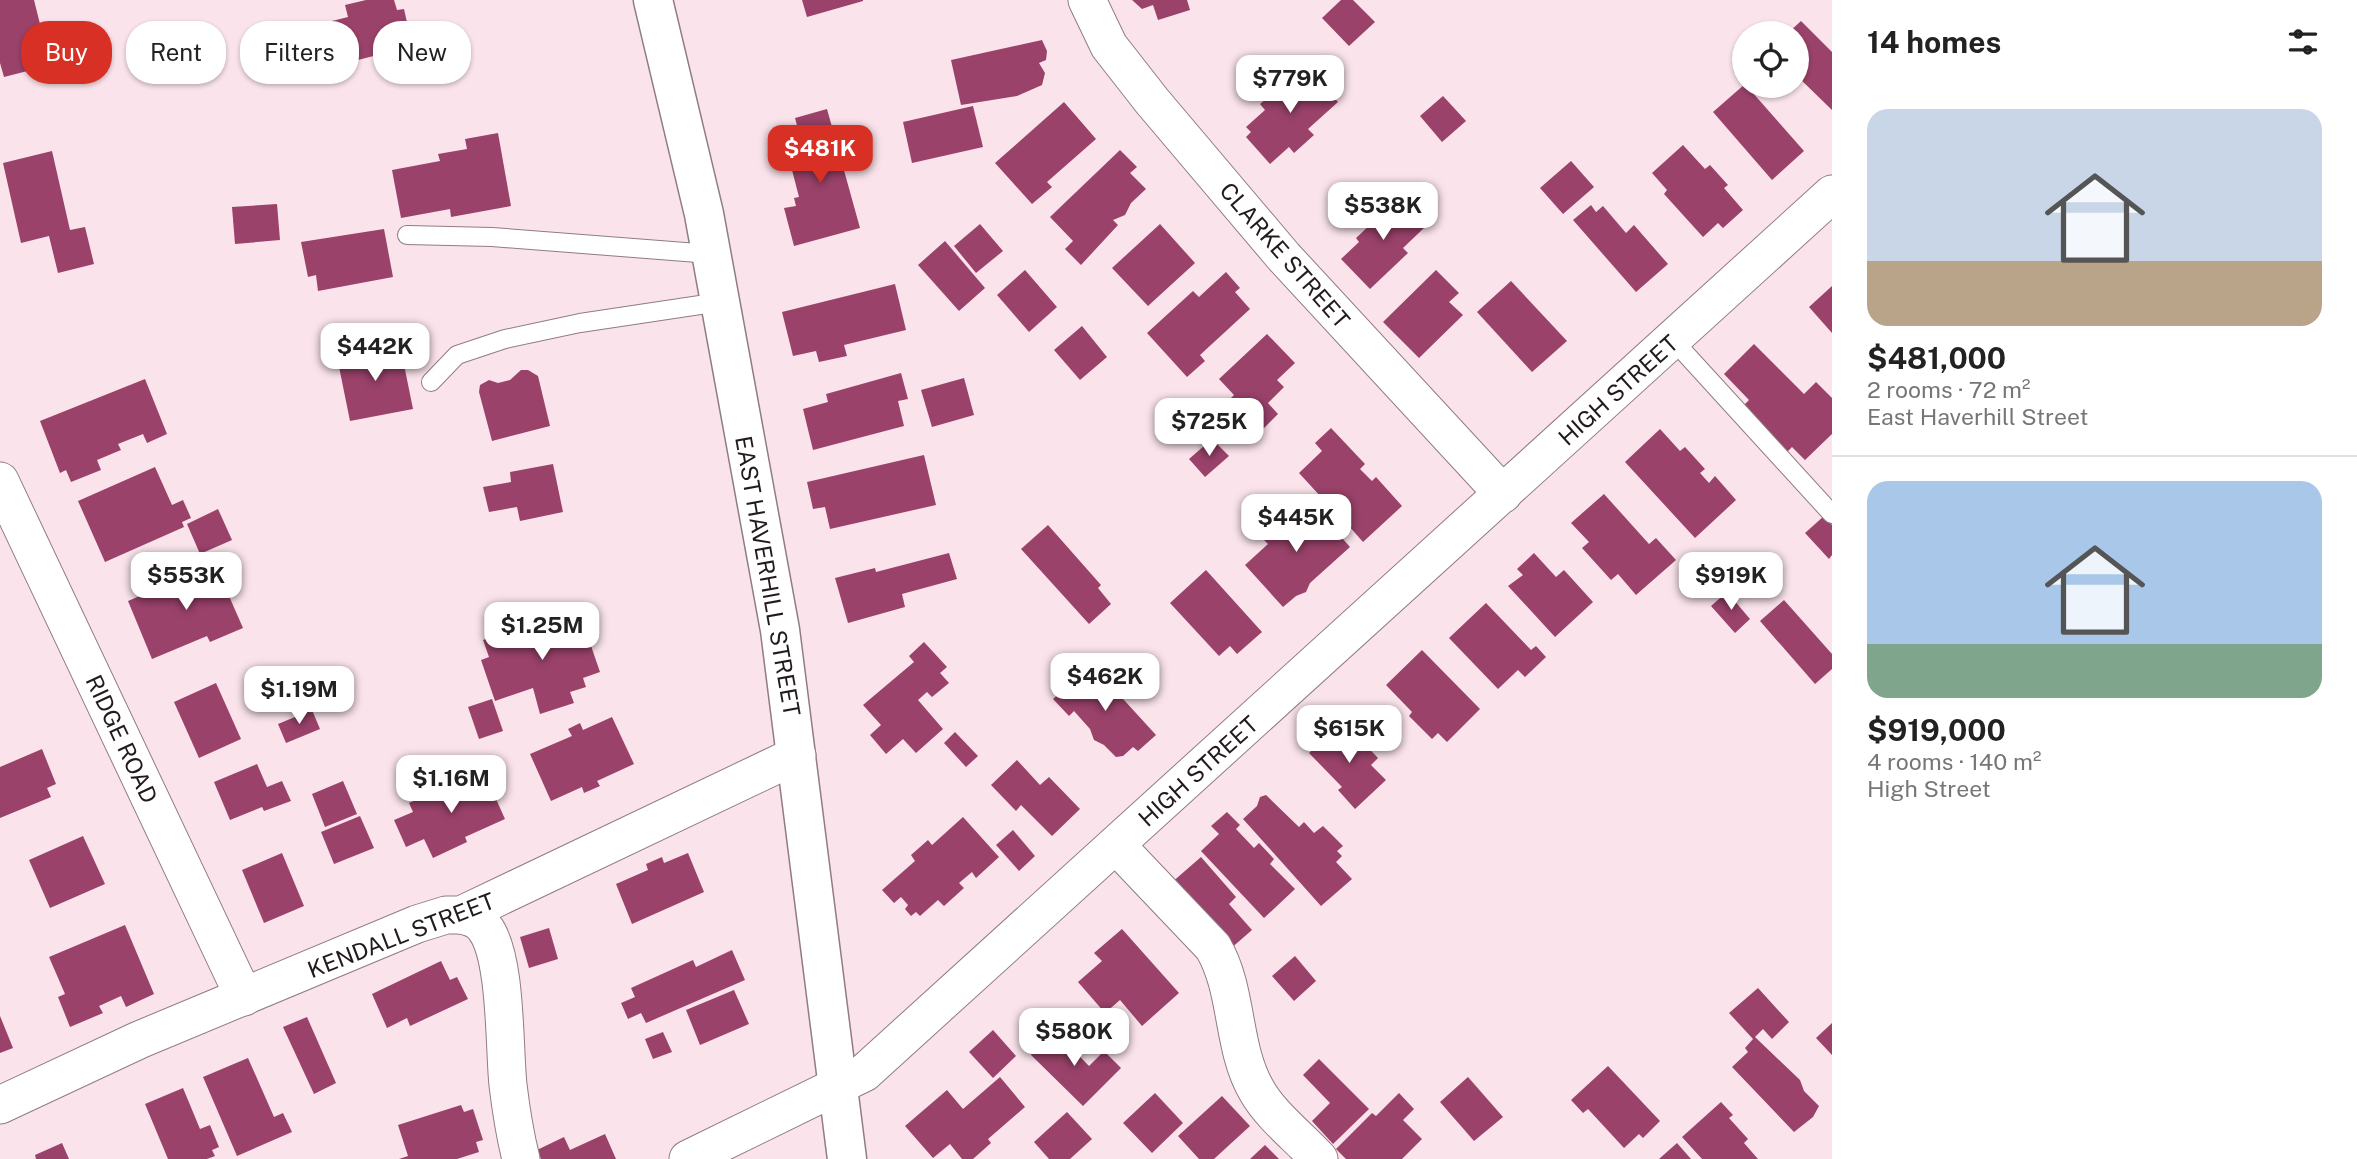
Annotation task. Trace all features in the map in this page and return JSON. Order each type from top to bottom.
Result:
[{"type":"main road","name":"EAST HAVERHILL STREET","points":[[653,0],[711,254],[780,630],[847,1159]]},
{"type":"street","name":"CLARKE STREET","points":[[1087,0],[1109,46],[1160,112],[1284,257],[1503,494]]},
{"type":"street","name":"HIGH STREET","points":[[688,1159],[864,1073],[1832,194]]},
{"type":"street","name":"RIDGE ROAD","points":[[0,481],[14,549],[244,998]]},
{"type":"street","name":"KENDALL STREET","points":[[0,1105],[139,1040],[417,924],[446,915],[461,915],[797,755]]},
{"type":"street","points":[[1116,845],[1213,947],[1222,962],[1242,1052],[1257,1091],[1319,1159]]},
{"type":"street","points":[[461,915],[472,918],[484,927],[494,945],[501,986],[509,1086],[521,1159]]},
{"type":"lane","points":[[407,235],[492,237],[711,254]]},
{"type":"lane","points":[[431,382],[457,355],[505,339],[580,323],[720,303]]},
{"type":"lane","points":[[1672,340],[1832,514]]},
{"type":"building","points":[[0,0],[34,0],[39,21],[21,21],[21,73],[4,77],[0,63]]},
{"type":"building","points":[[366,0],[394,0],[397,10],[404,9],[407,21],[373,21],[373,56],[359,60],[359,21],[332,21],[348,17],[345,5]]},
{"type":"building","points":[[802,0],[863,0],[863,1],[807,17]]},
{"type":"building","points":[[1132,0],[1187,0],[1190,10],[1158,20],[1153,5],[1142,9]]},
{"type":"building","points":[[1341,0],[1353,0],[1375,22],[1349,46],[1322,18]]},
{"type":"building","points":[[1809,29],[1832,52],[1832,110],[1809,88]]},
{"type":"building","points":[[1042,40],[1047,51],[1046,60],[1039,63],[1045,73],[1042,85],[1017,96],[961,105],[951,60]]},
{"type":"building","points":[[1304,66],[1338,102],[1308,129],[1314,135],[1294,153],[1289,147],[1270,164],[1246,137],[1251,132],[1246,127],[1265,110],[1260,104]]},
{"type":"building","points":[[1732,95],[1732,98],[1757,98],[1804,151],[1772,180],[1713,112]]},
{"type":"building","points":[[1443,96],[1466,121],[1442,142],[1420,116]]},
{"type":"building","points":[[1064,102],[1096,139],[1047,182],[1052,187],[1032,204],[995,163]]},
{"type":"building","points":[[973,106],[983,147],[912,163],[903,122]]},
{"type":"building","points":[[827,109],[860,228],[794,246],[784,208],[796,206],[794,198],[799,197],[792,170],[808,166],[795,118]]},
{"type":"building","points":[[498,133],[511,206],[451,217],[450,209],[401,218],[392,170],[440,161],[438,154],[467,149],[465,139]]},
{"type":"building","points":[[1683,145],[1705,169],[1710,165],[1728,185],[1724,188],[1743,210],[1723,228],[1718,223],[1703,237],[1664,194],[1667,190],[1652,173]]},
{"type":"building","points":[[1120,150],[1137,167],[1130,173],[1146,189],[1131,203],[1125,215],[1113,220],[1118,225],[1081,265],[1065,249],[1073,241],[1050,217]]},
{"type":"building","points":[[52,151],[70,230],[85,227],[94,264],[58,273],[49,236],[21,243],[3,163]]},
{"type":"building","points":[[1571,161],[1594,187],[1563,214],[1540,188]]},
{"type":"building","points":[[1394,194],[1425,227],[1403,248],[1408,253],[1370,289],[1341,259],[1359,242],[1356,238],[1372,223],[1368,219]]},
{"type":"building","points":[[277,204],[280,240],[235,244],[232,207]]},
{"type":"building","points":[[1591,205],[1596,212],[1603,206],[1626,233],[1634,225],[1668,264],[1636,292],[1573,220]]},
{"type":"building","points":[[980,224],[1003,251],[976,273],[954,246]]},
{"type":"building","points":[[1160,224],[1195,263],[1148,306],[1112,268]]},
{"type":"building","points":[[384,229],[393,277],[318,291],[316,275],[308,277],[301,242]]},
{"type":"building","points":[[945,241],[985,288],[959,311],[918,265]]},
{"type":"building","points":[[1025,270],[1057,307],[1029,332],[997,295]]},
{"type":"building","points":[[1436,270],[1459,293],[1449,302],[1463,315],[1419,358],[1383,322]]},
{"type":"building","points":[[1226,272],[1240,288],[1235,292],[1250,309],[1200,355],[1205,361],[1187,377],[1147,333],[1193,291],[1199,297]]},
{"type":"building","points":[[1511,281],[1567,341],[1532,372],[1477,312]]},
{"type":"building","points":[[895,284],[906,330],[844,345],[847,356],[819,362],[816,351],[793,356],[782,312]]},
{"type":"building","points":[[1832,286],[1832,333],[1809,307]]},
{"type":"building","points":[[1082,326],[1107,357],[1080,380],[1054,350]]},
{"type":"building","points":[[1267,334],[1295,363],[1277,380],[1284,387],[1268,403],[1278,414],[1257,435],[1226,403],[1234,395],[1219,379]]},
{"type":"building","points":[[1754,344],[1804,394],[1816,382],[1832,398],[1832,434],[1805,460],[1792,447],[1787,452],[1742,407],[1749,400],[1724,374]]},
{"type":"building","points":[[400,345],[413,409],[350,421],[337,357]]},
{"type":"building","points":[[521,370],[528,370],[538,376],[550,426],[492,441],[479,392],[480,385],[489,380],[498,383],[510,380]]},
{"type":"building","points":[[901,373],[908,399],[898,401],[904,426],[813,450],[803,409],[828,402],[826,394]]},
{"type":"building","points":[[964,378],[974,415],[932,427],[921,390]]},
{"type":"building","points":[[145,379],[167,434],[147,443],[143,434],[118,444],[121,450],[97,460],[101,470],[71,482],[66,470],[60,473],[40,421]]},
{"type":"building","points":[[1331,428],[1365,464],[1360,469],[1372,481],[1376,477],[1402,506],[1363,542],[1341,517],[1336,521],[1318,502],[1322,498],[1299,473],[1322,451],[1315,443]]},
{"type":"building","points":[[1660,429],[1680,451],[1685,447],[1705,469],[1700,473],[1709,483],[1715,476],[1736,500],[1695,538],[1625,462]]},
{"type":"building","points":[[1212,439],[1229,456],[1205,477],[1189,459]]},
{"type":"building","points":[[924,455],[936,505],[830,529],[825,507],[813,509],[807,482]]},
{"type":"building","points":[[553,464],[563,512],[520,521],[517,507],[489,512],[483,487],[511,482],[510,472]]},
{"type":"building","points":[[155,467],[172,505],[183,500],[191,518],[182,522],[184,527],[105,562],[78,501]]},
{"type":"building","points":[[1604,494],[1649,544],[1656,538],[1676,560],[1636,595],[1618,574],[1611,580],[1582,548],[1589,542],[1571,523]]},
{"type":"building","points":[[1312,504],[1350,547],[1310,583],[1306,592],[1296,596],[1283,607],[1245,565],[1268,544],[1260,536],[1283,515],[1290,523]]},
{"type":"building","points":[[218,509],[232,540],[200,554],[187,524]]},
{"type":"building","points":[[1824,516],[1832,525],[1832,555],[1829,559],[1805,533]]},
{"type":"building","points":[[1048,525],[1101,585],[1098,588],[1111,604],[1089,624],[1021,549]]},
{"type":"building","points":[[949,553],[957,579],[902,594],[905,607],[848,623],[835,578],[875,568],[876,572]]},
{"type":"building","points":[[1534,553],[1556,577],[1564,570],[1593,602],[1555,637],[1508,586],[1523,575],[1517,569]]},
{"type":"building","points":[[215,564],[243,628],[210,642],[207,636],[152,659],[128,601]]},
{"type":"building","points":[[1206,570],[1262,632],[1237,654],[1230,646],[1219,656],[1170,603]]},
{"type":"building","points":[[1727,592],[1750,619],[1735,633],[1711,606]]},
{"type":"building","points":[[1784,600],[1832,654],[1832,669],[1815,684],[1760,621]]},
{"type":"building","points":[[1486,603],[1531,650],[1536,646],[1546,657],[1525,677],[1518,670],[1498,689],[1449,638]]},
{"type":"building","points":[[579,611],[600,672],[583,678],[586,687],[570,692],[574,703],[540,714],[533,688],[495,701],[481,660],[489,657],[483,640],[512,630],[513,635]]},
{"type":"building","points":[[924,642],[947,667],[940,673],[949,683],[932,697],[927,692],[918,700],[943,729],[916,753],[903,739],[886,754],[870,735],[881,725],[863,705],[914,662],[909,656]]},
{"type":"building","points":[[1422,650],[1480,709],[1447,742],[1438,733],[1432,739],[1409,716],[1412,712],[1386,685]]},
{"type":"building","points":[[1092,665],[1156,735],[1138,751],[1133,747],[1123,756],[1116,757],[1104,745],[1094,740],[1090,729],[1074,711],[1069,716],[1053,699]]},
{"type":"building","points":[[216,683],[241,739],[199,758],[174,702]]},
{"type":"building","points":[[492,699],[503,731],[479,739],[468,707]]},
{"type":"building","points":[[312,710],[320,729],[286,743],[278,724]]},
{"type":"building","points":[[612,717],[634,764],[597,781],[600,786],[584,793],[582,787],[551,801],[530,754],[572,736],[568,729],[580,723],[583,730]]},
{"type":"building","points":[[1337,727],[1345,736],[1351,730],[1378,758],[1371,765],[1386,780],[1355,809],[1338,790],[1342,787],[1309,753]]},
{"type":"building","points":[[955,732],[978,756],[966,767],[944,743]]},
{"type":"building","points":[[42,749],[56,784],[47,788],[51,797],[0,818],[0,767]]},
{"type":"building","points":[[1017,760],[1040,785],[1049,777],[1080,809],[1052,836],[1021,805],[1016,811],[991,785]]},
{"type":"building","points":[[257,764],[267,787],[282,781],[291,801],[264,811],[262,807],[230,820],[214,782]]},
{"type":"building","points":[[483,770],[505,819],[465,837],[467,842],[433,858],[424,839],[406,847],[394,820],[413,812],[409,803]]},
{"type":"building","points":[[343,781],[357,814],[325,827],[312,794]]},
{"type":"building","points":[[1266,795],[1299,827],[1304,822],[1314,833],[1323,826],[1343,846],[1337,851],[1342,856],[1336,862],[1352,879],[1321,906],[1243,819],[1257,806],[1260,797]]},
{"type":"building","points":[[1227,812],[1240,825],[1236,829],[1254,848],[1259,843],[1274,859],[1270,864],[1295,889],[1264,918],[1201,851],[1219,834],[1211,826]]},
{"type":"building","points":[[360,816],[374,848],[334,864],[321,832]]},
{"type":"building","points":[[963,817],[999,857],[976,878],[972,872],[959,883],[964,888],[944,906],[938,900],[920,916],[916,912],[911,916],[905,909],[908,905],[901,897],[894,903],[882,890],[915,861],[911,855],[928,840],[932,845]]},
{"type":"building","points":[[1013,830],[1035,856],[1019,871],[996,845]]},
{"type":"building","points":[[83,836],[105,884],[50,908],[29,860]]},
{"type":"building","points":[[282,853],[304,906],[264,923],[242,870]]},
{"type":"building","points":[[688,853],[704,892],[632,924],[616,884],[648,870],[646,864],[662,857],[664,863]]},
{"type":"building","points":[[1201,857],[1236,897],[1229,904],[1252,930],[1229,950],[1170,884]]},
{"type":"building","points":[[125,925],[154,994],[126,1007],[121,996],[99,1006],[103,1013],[70,1027],[58,997],[65,994],[49,957]]},
{"type":"building","points":[[549,928],[558,959],[529,968],[520,937]]},
{"type":"building","points":[[1122,929],[1179,993],[1142,1026],[1120,1000],[1105,1013],[1078,982],[1102,961],[1094,953]]},
{"type":"building","points":[[732,950],[745,980],[646,1023],[641,1013],[628,1019],[621,1003],[635,997],[631,988],[693,960],[696,967]]},
{"type":"building","points":[[1295,956],[1316,981],[1294,1001],[1272,976]]},
{"type":"building","points":[[441,961],[450,980],[457,977],[468,999],[410,1026],[407,1018],[387,1028],[372,994]]},
{"type":"building","points":[[1758,988],[1789,1022],[1772,1039],[1763,1029],[1755,1037],[1800,1080],[1804,1091],[1819,1106],[1813,1117],[1794,1132],[1732,1067],[1748,1052],[1745,1048],[1753,1039],[1729,1013]]},
{"type":"building","points":[[734,990],[749,1024],[700,1045],[686,1010]]},
{"type":"building","points":[[0,1016],[13,1048],[0,1053]]},
{"type":"building","points":[[307,1017],[336,1083],[314,1094],[283,1027]]},
{"type":"building","points":[[1832,1023],[1832,1055],[1816,1038]]},
{"type":"building","points":[[993,1030],[1016,1056],[993,1078],[969,1052]]},
{"type":"building","points":[[663,1032],[672,1052],[653,1059],[645,1039]]},
{"type":"building","points":[[1057,1033],[1089,1066],[1104,1051],[1121,1068],[1083,1106],[1031,1055],[1038,1041]]},
{"type":"building","points":[[248,1058],[274,1117],[283,1113],[292,1132],[237,1156],[203,1077]]},
{"type":"building","points":[[1319,1059],[1369,1109],[1333,1144],[1312,1121],[1330,1103],[1303,1075]]},
{"type":"building","points":[[1608,1066],[1660,1121],[1643,1138],[1639,1134],[1624,1148],[1588,1109],[1583,1113],[1571,1100]]},
{"type":"building","points":[[1000,1077],[1025,1107],[988,1139],[991,1143],[973,1159],[962,1159],[950,1144],[933,1158],[905,1126],[947,1090],[963,1109]]},
{"type":"building","points":[[1468,1077],[1503,1117],[1474,1141],[1440,1102]]},
{"type":"building","points":[[183,1088],[200,1129],[210,1125],[219,1147],[212,1150],[215,1156],[207,1159],[168,1159],[145,1104]]},
{"type":"building","points":[[1155,1093],[1183,1123],[1152,1153],[1123,1123]]},
{"type":"building","points":[[1399,1093],[1414,1109],[1403,1120],[1422,1139],[1402,1159],[1346,1159],[1336,1149],[1372,1113],[1376,1116]]},
{"type":"building","points":[[1222,1096],[1250,1126],[1214,1159],[1199,1159],[1178,1136]]},
{"type":"building","points":[[1721,1102],[1733,1115],[1729,1118],[1748,1139],[1744,1143],[1758,1159],[1702,1159],[1682,1137]]},
{"type":"building","points":[[461,1105],[464,1112],[473,1109],[483,1140],[476,1142],[479,1152],[457,1159],[399,1159],[408,1156],[398,1125]]},
{"type":"building","points":[[1067,1112],[1092,1139],[1070,1159],[1049,1159],[1034,1142]]},
{"type":"building","points":[[605,1134],[616,1159],[541,1159],[537,1150],[564,1137],[570,1150]]},
{"type":"building","points":[[62,1143],[69,1159],[36,1159],[35,1155]]},
{"type":"building","points":[[1677,1143],[1691,1159],[1659,1159]]},
{"type":"building","points":[[1265,1145],[1279,1159],[1250,1159]]}]
